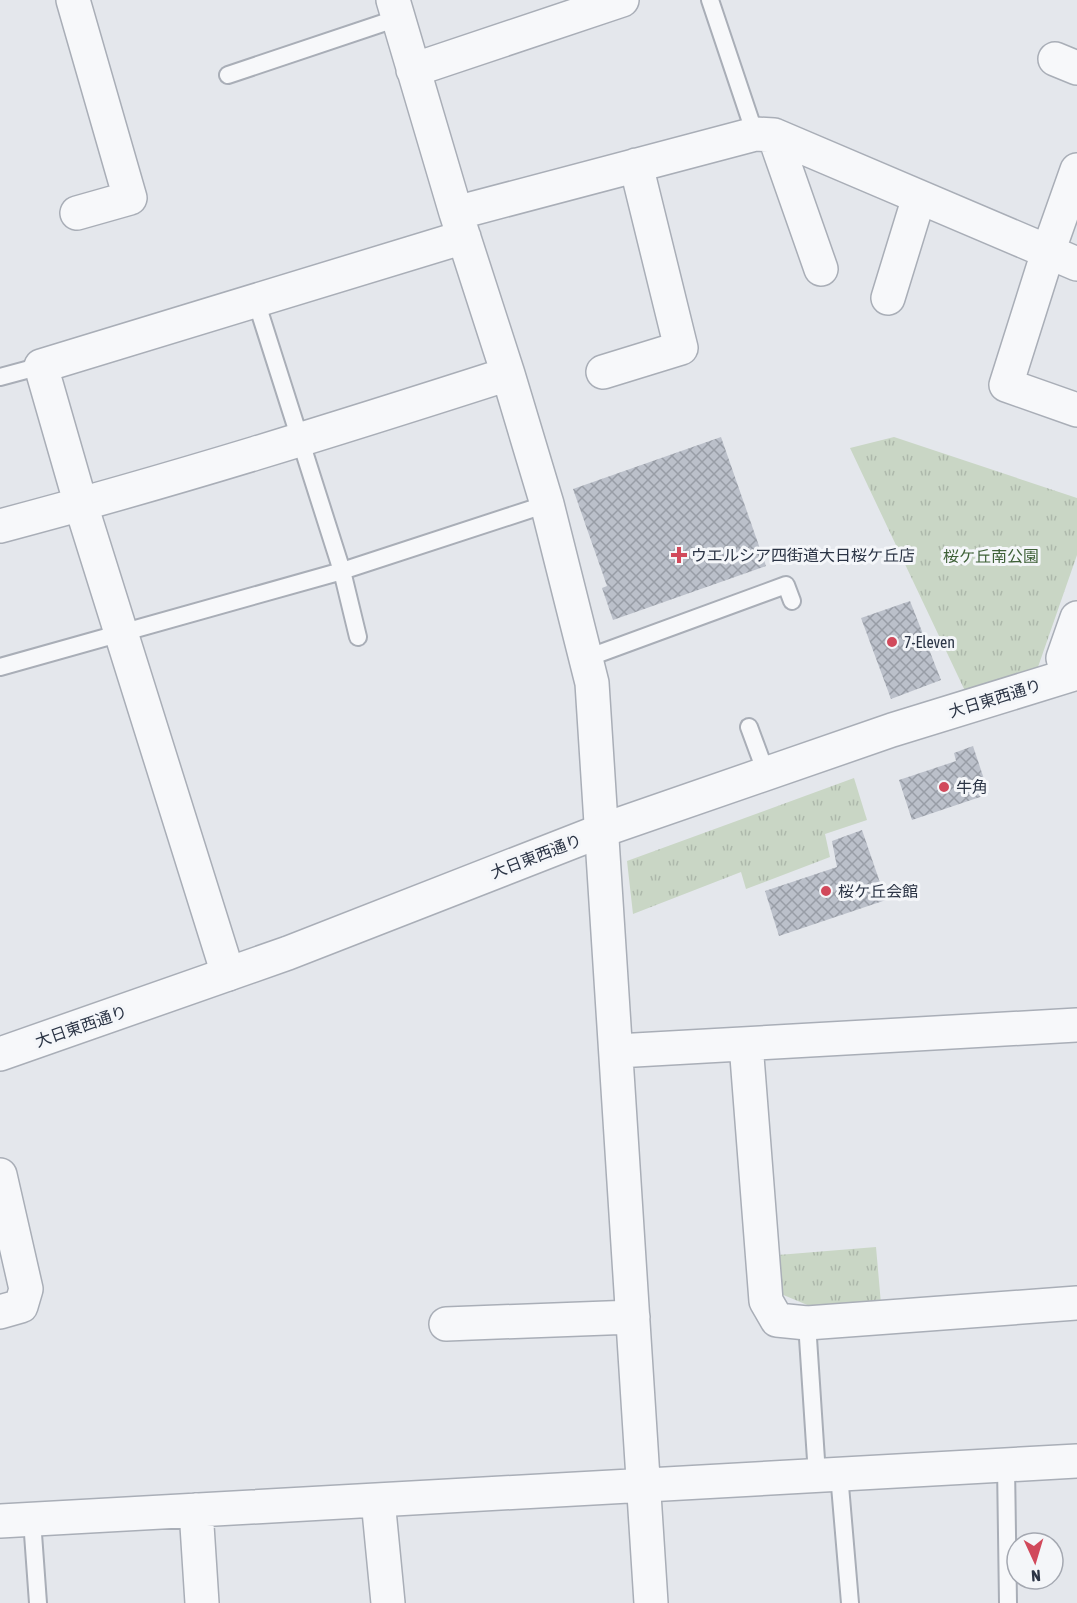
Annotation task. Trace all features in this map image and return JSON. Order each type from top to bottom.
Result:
[{"type":"street","points":[[74,0],[130,198],[77,213]]},
{"type":"street","points":[[413,70],[622,0]]},
{"type":"street","points":[[396,9],[460,225],[547,504],[592,683],[651,1603]]},
{"type":"street","points":[[764,135],[821,269]]},
{"type":"street","points":[[228,974],[81,505],[41,366],[256,301],[460,225],[636,165],[764,135],[1063,258]]},
{"type":"street","points":[[603,372],[681,348],[636,165]]},
{"type":"street","points":[[1077,170],[1063,258],[1006,385],[1077,410]]},
{"type":"street","points":[[888,298],[919,197]]},
{"type":"street","points":[[0,526],[81,505],[299,441],[508,374]]},
{"type":"street","points":[[1072,674],[1063,658],[1077,618]]},
{"type":"street","name":"大日東西通り","points":[[0,1054],[288,953],[603,830],[892,729],[1072,674]]},
{"type":"street","points":[[617,1051],[1077,1025]]},
{"type":"street","points":[[746,1044],[766,1301],[777,1320],[807,1323],[1077,1303]]},
{"type":"street","points":[[0,1175],[26,1289],[21,1306],[0,1312]]},
{"type":"street","points":[[446,1324],[633,1317]]},
{"type":"street","points":[[0,1521],[1077,1461]]},
{"type":"street","points":[[378,1500],[388,1603]]},
{"type":"street","points":[[196,1510],[202,1603]]},
{"type":"lane","points":[[710,0],[764,135]]},
{"type":"lane","points":[[228,75],[396,9]]},
{"type":"lane","points":[[256,301],[342,571],[358,637]]},
{"type":"lane","points":[[0,377],[41,366]]},
{"type":"lane","points":[[0,667],[342,571],[547,504]]},
{"type":"lane","points":[[587,658],[786,585],[792,601]]},
{"type":"lane","points":[[749,727],[766,773]]},
{"type":"lane","points":[[807,1323],[828,1474],[850,1603]]},
{"type":"lane","points":[[1006,1465],[1008,1603]]},
{"type":"lane","points":[[32,1520],[38,1603]]},
{"type":"green space","name":"桜ケ丘南公園","points":[[894,437],[1077,498],[1077,555],[1038,667],[966,693],[850,448]]},
{"type":"green space","points":[[854,778],[867,820],[825,834],[830,857],[746,889],[741,872],[633,914],[627,861]]},
{"type":"green space","points":[[876,1247],[881,1304],[817,1309],[781,1294],[778,1255]]},
{"type":"building","points":[[721,437],[766,566],[613,620],[602,588],[607,586],[573,489]]},
{"type":"building","points":[[910,601],[941,680],[891,699],[861,618]]},
{"type":"building","name":"牛角","points":[[973,746],[989,794],[912,820],[899,780],[956,761],[954,753]]},
{"type":"building","points":[[862,830],[886,900],[779,936],[765,891],[837,867],[832,841]]},
{"type":"place","name":"ウエルシア四街道大日桜ケ丘店","points":[[679,555]]},
{"type":"place","name":"7-Eleven","points":[[892,642]]},
{"type":"place","name":"牛角","points":[[944,787]]},
{"type":"place","name":"桜ケ丘会館","points":[[826,891]]}]
